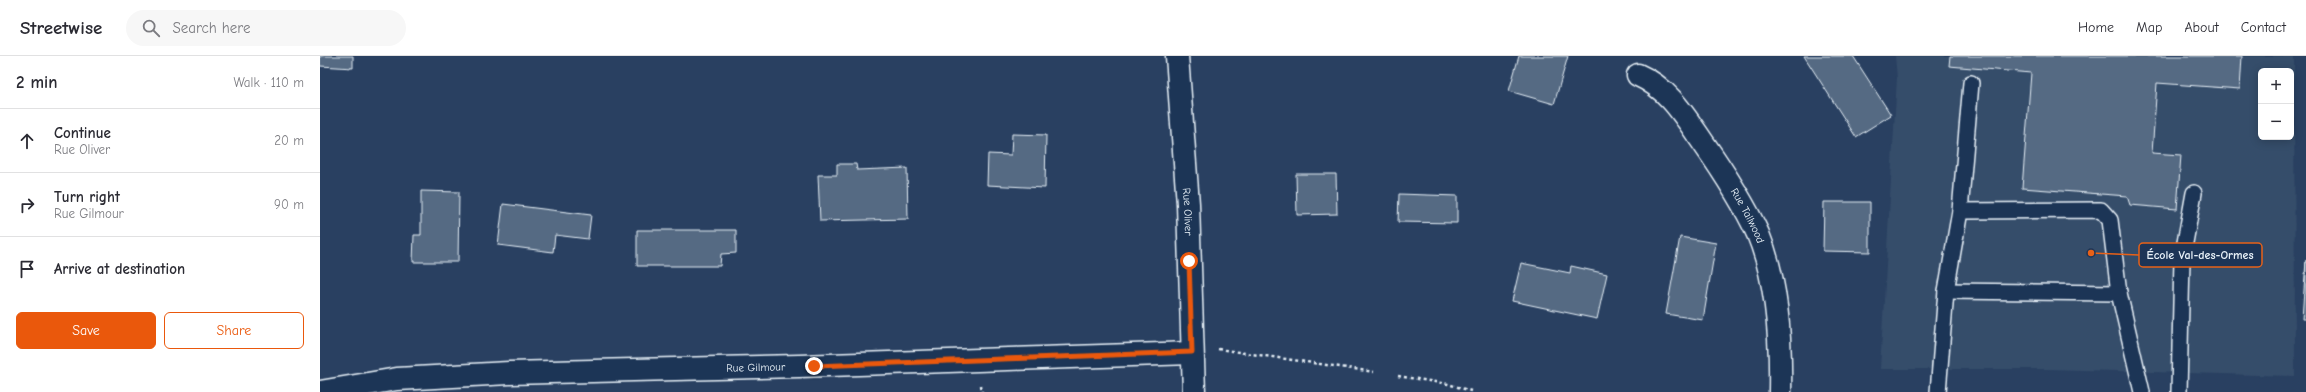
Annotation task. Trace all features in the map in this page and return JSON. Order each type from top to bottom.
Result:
[{"type":"street","name":"Rue Oliver","points":[[1177,56],[1188,197],[1194,392]]},
{"type":"street","name":"Rue Tallwood","points":[[1638,75],[1656,85],[1666,93],[1687,118],[1726,174],[1758,235],[1770,272],[1774,297],[1780,361],[1780,392]]},
{"type":"street","name":"Rue Gilmour","points":[[320,392],[397,379],[509,373],[807,366],[1192,352]]},
{"type":"lane","points":[[1938,392],[1946,291],[1960,211],[1971,83]]},
{"type":"lane","points":[[2179,392],[2182,259],[2194,193]]},
{"type":"lane","points":[[1960,211],[2101,210],[2110,220],[2119,293],[2142,392]]},
{"type":"lane","points":[[1946,291],[2119,293]]},
{"type":"path","points":[[1214,349],[1374,372]]},
{"type":"path","points":[[1398,376],[1448,384],[1471,391]]},
{"type":"shaded area","points":[[1895,56],[2294,56],[2295,376],[2048,369],[1880,369],[1897,78]]},
{"type":"building","points":[[320,56],[353,56],[353,68],[320,66]]},
{"type":"building","points":[[1519,56],[1568,56],[1554,104],[1509,91]]},
{"type":"building","points":[[1804,56],[1853,56],[1891,115],[1856,137]]},
{"type":"building","points":[[1950,56],[2242,56],[2240,89],[2157,83],[2152,153],[2181,155],[2177,209],[2130,205],[2127,196],[2022,188],[2031,73],[1949,66]]},
{"type":"building","points":[[1012,134],[1046,135],[1045,188],[987,185],[988,154],[1011,155]]},
{"type":"building","points":[[837,164],[856,164],[857,170],[907,168],[908,219],[820,221],[818,175],[837,175]]},
{"type":"building","points":[[1296,174],[1336,174],[1337,214],[1297,215]]},
{"type":"building","points":[[421,191],[459,192],[458,262],[413,262],[414,235],[421,235]]},
{"type":"building","points":[[1399,194],[1457,196],[1457,223],[1398,222]]},
{"type":"building","points":[[1824,202],[1870,202],[1870,252],[1823,251]]},
{"type":"building","points":[[503,204],[591,215],[588,239],[555,235],[553,252],[498,245]]},
{"type":"building","points":[[637,230],[736,230],[736,253],[721,254],[720,266],[637,266]]},
{"type":"building","points":[[1680,237],[1716,243],[1703,320],[1666,314]]},
{"type":"building","points":[[2306,260],[2306,319],[2302,319]]},
{"type":"building","points":[[1521,263],[1570,273],[1571,266],[1607,274],[1597,319],[1512,301]]},
{"type":"place","name":"École Val-des-Ormes","points":[[2091,253]]},
{"type":"route","points":[[814,366],[1150,355],[1192,352],[1189,261]]}]
